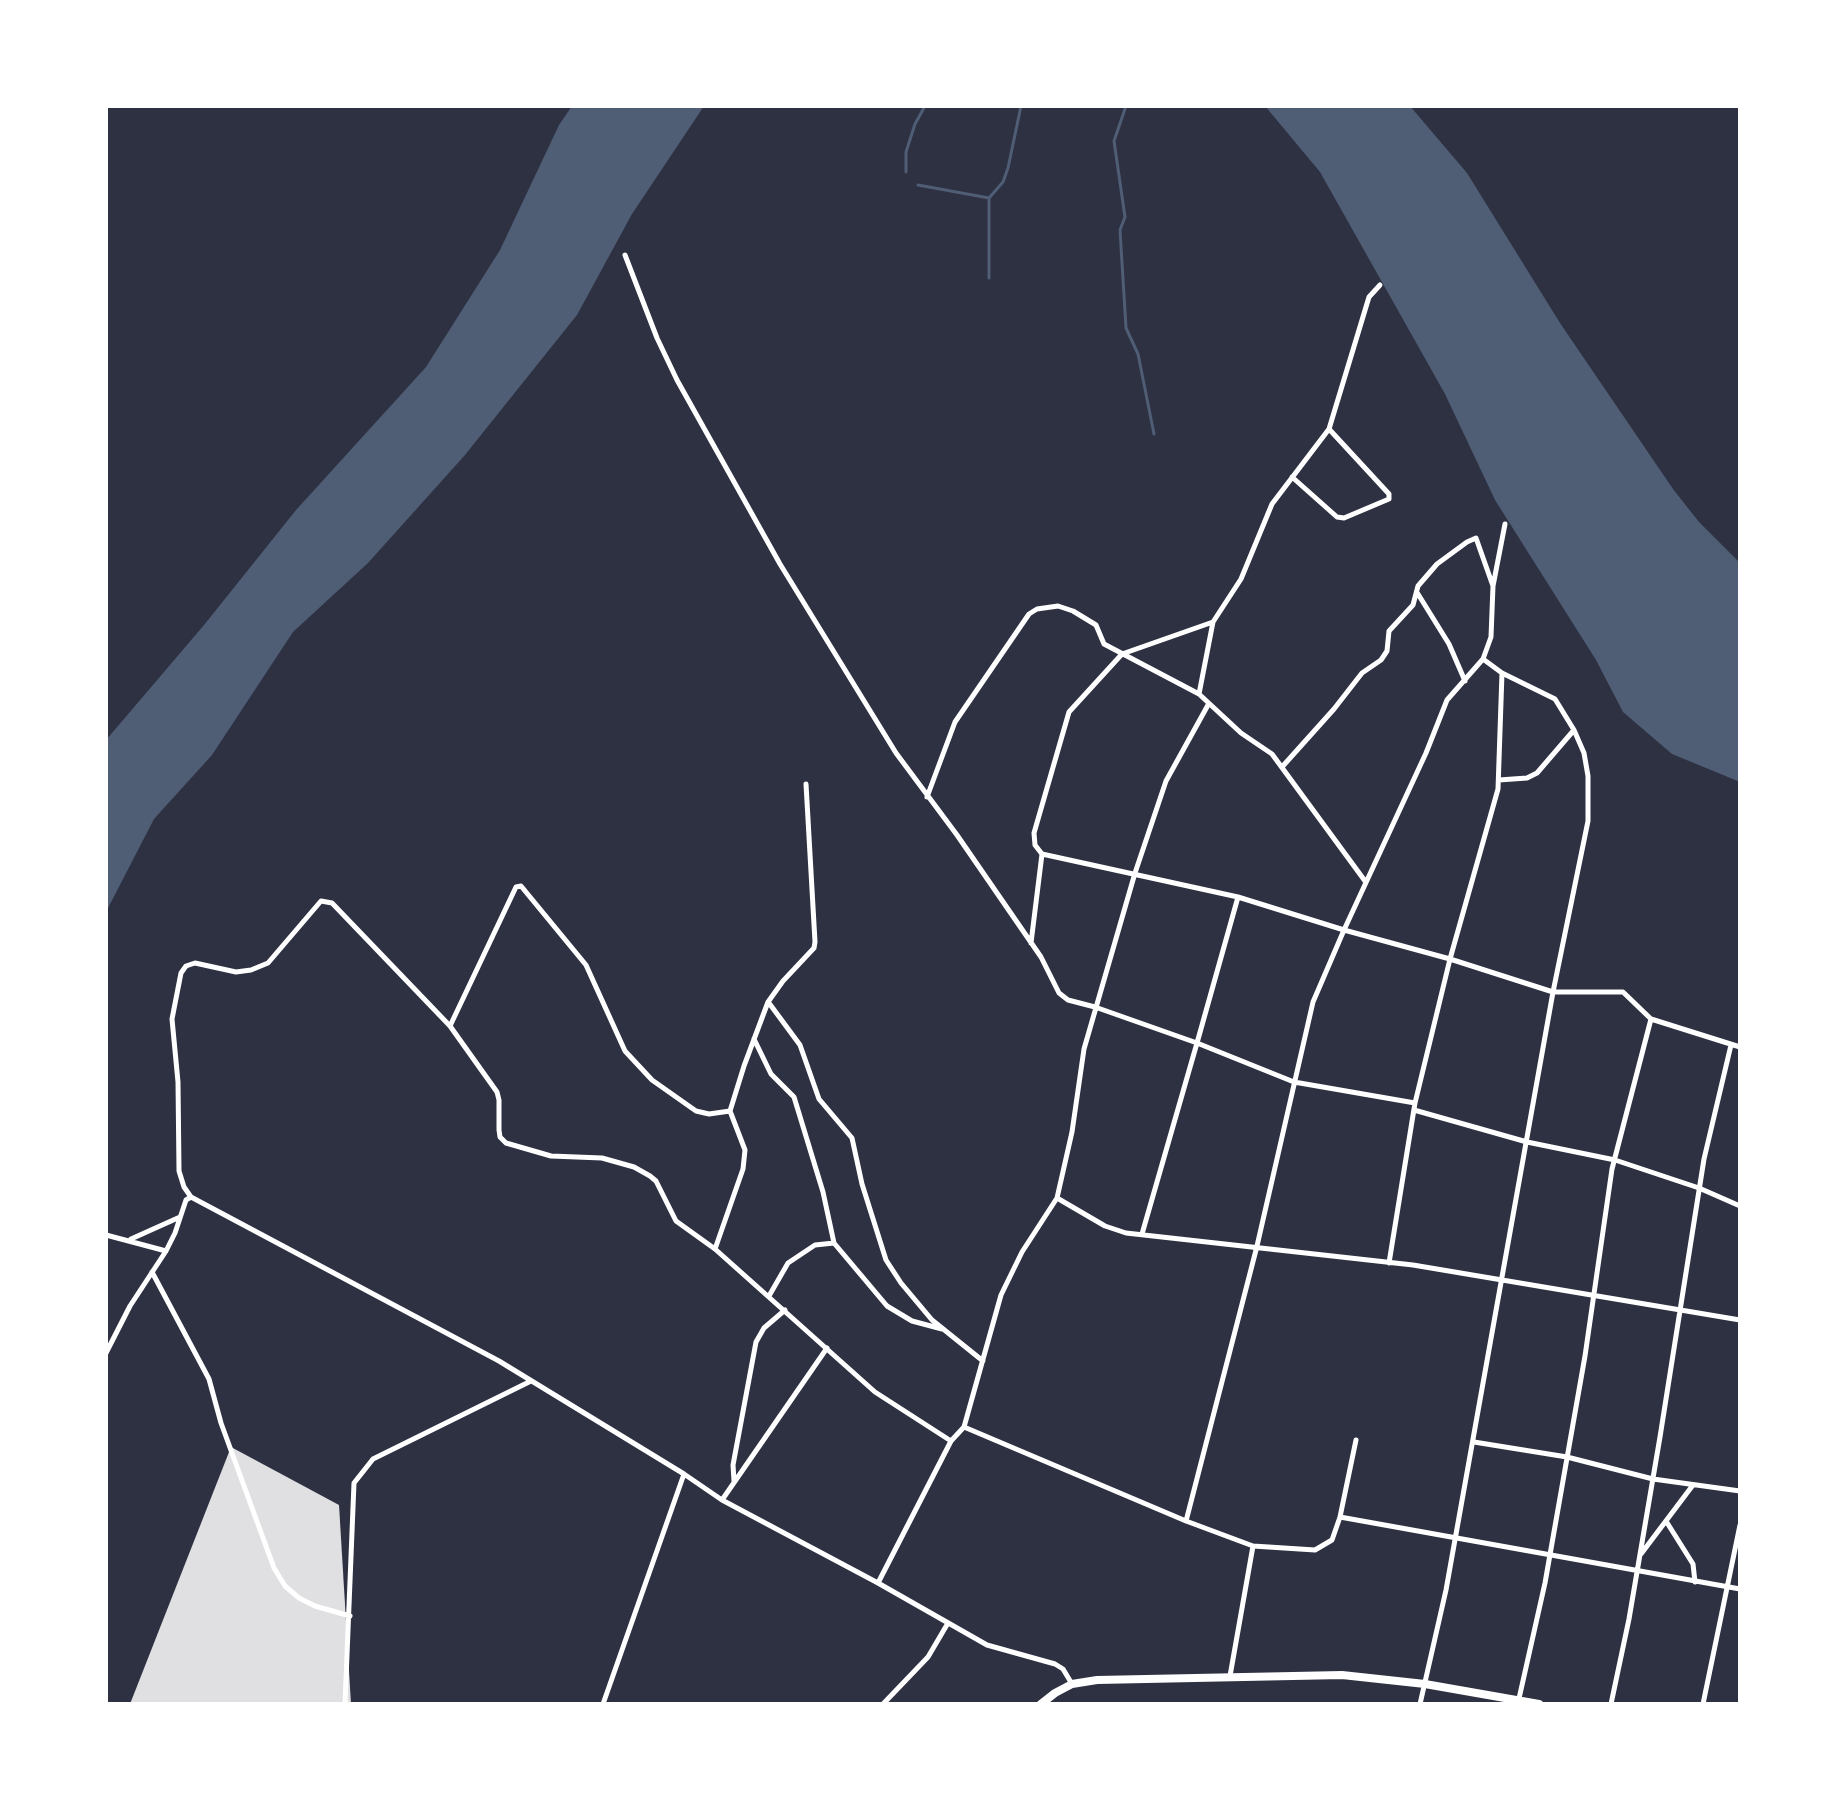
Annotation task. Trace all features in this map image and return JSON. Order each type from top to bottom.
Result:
[{"type":"main road","points":[[1041,1704],[1072,1684],[1097,1680],[1342,1675],[1425,1684],[1539,1704]]},
{"type":"street","points":[[625,255],[677,380],[780,564],[896,753],[957,835],[1031,943],[1064,998],[1197,1043],[1294,1082],[1415,1107],[1527,1142],[1615,1160],[1699,1188],[1740,1206]]},
{"type":"street","points":[[1199,694],[1213,622],[1241,579],[1272,504],[1329,429],[1369,297],[1380,285]]},
{"type":"street","points":[[1292,477],[1340,518],[1389,499],[1389,494],[1329,429]]},
{"type":"street","points":[[1186,1521],[1257,1246],[1313,1002],[1426,753],[1443,708],[1483,659],[1491,637],[1493,586],[1505,524]]},
{"type":"street","points":[[1282,767],[1362,673],[1381,660],[1387,651],[1389,631],[1415,603],[1416,591],[1437,564],[1476,538],[1493,586]]},
{"type":"street","points":[[1416,591],[1449,644],[1465,681]]},
{"type":"street","points":[[927,797],[955,722],[1029,614],[1048,607],[1067,608],[1096,625],[1104,644],[1204,697],[1208,705],[1241,733],[1272,754],[1366,882]]},
{"type":"street","points":[[1213,622],[1122,654],[1069,712],[1034,833],[1035,845],[1042,854],[1238,897],[1553,992],[1623,992],[1651,1019],[1740,1047]]},
{"type":"street","points":[[1420,1704],[1456,1538],[1553,992],[1588,821],[1588,776],[1584,753],[1555,699],[1502,673],[1483,659]]},
{"type":"street","points":[[1389,1263],[1415,1107],[1450,959],[1499,780],[1502,673]]},
{"type":"street","points":[[878,1583],[951,1441],[964,1427],[1001,1295],[1022,1252],[1057,1198],[1072,1132],[1084,1049],[1135,873],[1166,781],[1208,705]]},
{"type":"street","points":[[1499,780],[1527,778],[1537,773],[1574,730]]},
{"type":"street","points":[[715,1249],[743,1169],[745,1150],[730,1111],[753,1038],[768,1002],[814,948],[806,784]]},
{"type":"street","points":[[1031,943],[1042,854]]},
{"type":"street","points":[[450,1026],[516,887],[521,886],[586,965],[625,1051],[652,1080],[696,1111],[709,1114],[730,1111]]},
{"type":"street","points":[[1142,1234],[1238,897]]},
{"type":"street","points":[[951,1441],[875,1392],[715,1249],[676,1221],[656,1181],[634,1167],[602,1158],[551,1156],[506,1143],[500,1137],[497,1092],[450,1026],[326,900],[321,901],[268,963],[236,972],[195,963],[186,966],[181,973],[172,1019],[178,1082],[179,1171],[191,1197],[532,1381],[722,1500],[987,1645],[1055,1664],[1063,1669],[1072,1684]]},
{"type":"street","points":[[768,1002],[800,1045],[819,1099],[852,1138],[857,1168],[886,1260],[916,1302],[983,1361]]},
{"type":"street","points":[[1518,1702],[1550,1555],[1615,1160],[1651,1019]]},
{"type":"street","points":[[753,1038],[771,1074],[794,1097],[823,1192],[834,1243],[887,1306],[912,1321],[945,1330]]},
{"type":"street","points":[[1611,1704],[1640,1556],[1699,1188],[1731,1045]]},
{"type":"street","points":[[106,1353],[130,1306],[166,1251],[186,1200],[191,1197]]},
{"type":"street","points":[[1057,1198],[1116,1231],[1389,1263],[1740,1320]]},
{"type":"street","points":[[130,1240],[180,1217]]},
{"type":"street","points":[[106,1235],[166,1251]]},
{"type":"street","points":[[769,1296],[788,1263],[815,1245],[834,1243]]},
{"type":"street","points":[[152,1272],[209,1379],[221,1423],[274,1568],[285,1586],[299,1598],[350,1616]]},
{"type":"street","points":[[734,1481],[733,1465],[756,1342],[764,1328],[785,1310]]},
{"type":"street","points":[[722,1500],[827,1348]]},
{"type":"street","points":[[345,1704],[354,1483],[373,1459],[532,1381]]},
{"type":"street","points":[[964,1427],[1253,1546],[1315,1550],[1332,1540],[1340,1517],[1356,1440]]},
{"type":"street","points":[[1473,1442],[1567,1457],[1653,1479],[1740,1491]]},
{"type":"street","points":[[603,1704],[684,1474]]},
{"type":"street","points":[[1640,1556],[1693,1485]]},
{"type":"street","points":[[1340,1517],[1740,1589]]},
{"type":"street","points":[[1666,1521],[1693,1564],[1695,1582]]},
{"type":"street","points":[[1703,1704],[1740,1525]]},
{"type":"street","points":[[1230,1676],[1253,1546]]},
{"type":"street","points":[[883,1704],[928,1657],[948,1623]]},
{"type":"water","points":[[572,106],[704,106],[632,214],[577,315],[465,455],[368,563],[293,632],[212,755],[154,819],[106,912],[106,740],[296,510],[426,367],[500,250],[559,125]]},
{"type":"water","points":[[1265,106],[1410,106],[1467,173],[1560,323],[1673,489],[1699,522],[1740,563],[1740,782],[1672,754],[1623,712],[1596,660],[1495,500],[1445,394],[1320,172]]},
{"type":"building","points":[[231,1447],[339,1505],[351,1704],[130,1704]]},
{"type":"waterway","points":[[906,172],[906,152],[925,106]]},
{"type":"waterway","points":[[989,278],[989,198],[1003,182],[1008,168],[1021,106]]},
{"type":"waterway","points":[[1126,106],[1114,141],[1125,217],[1120,230],[1126,328],[1138,354],[1154,434]]},
{"type":"waterway","points":[[918,185],[989,198]]}]
